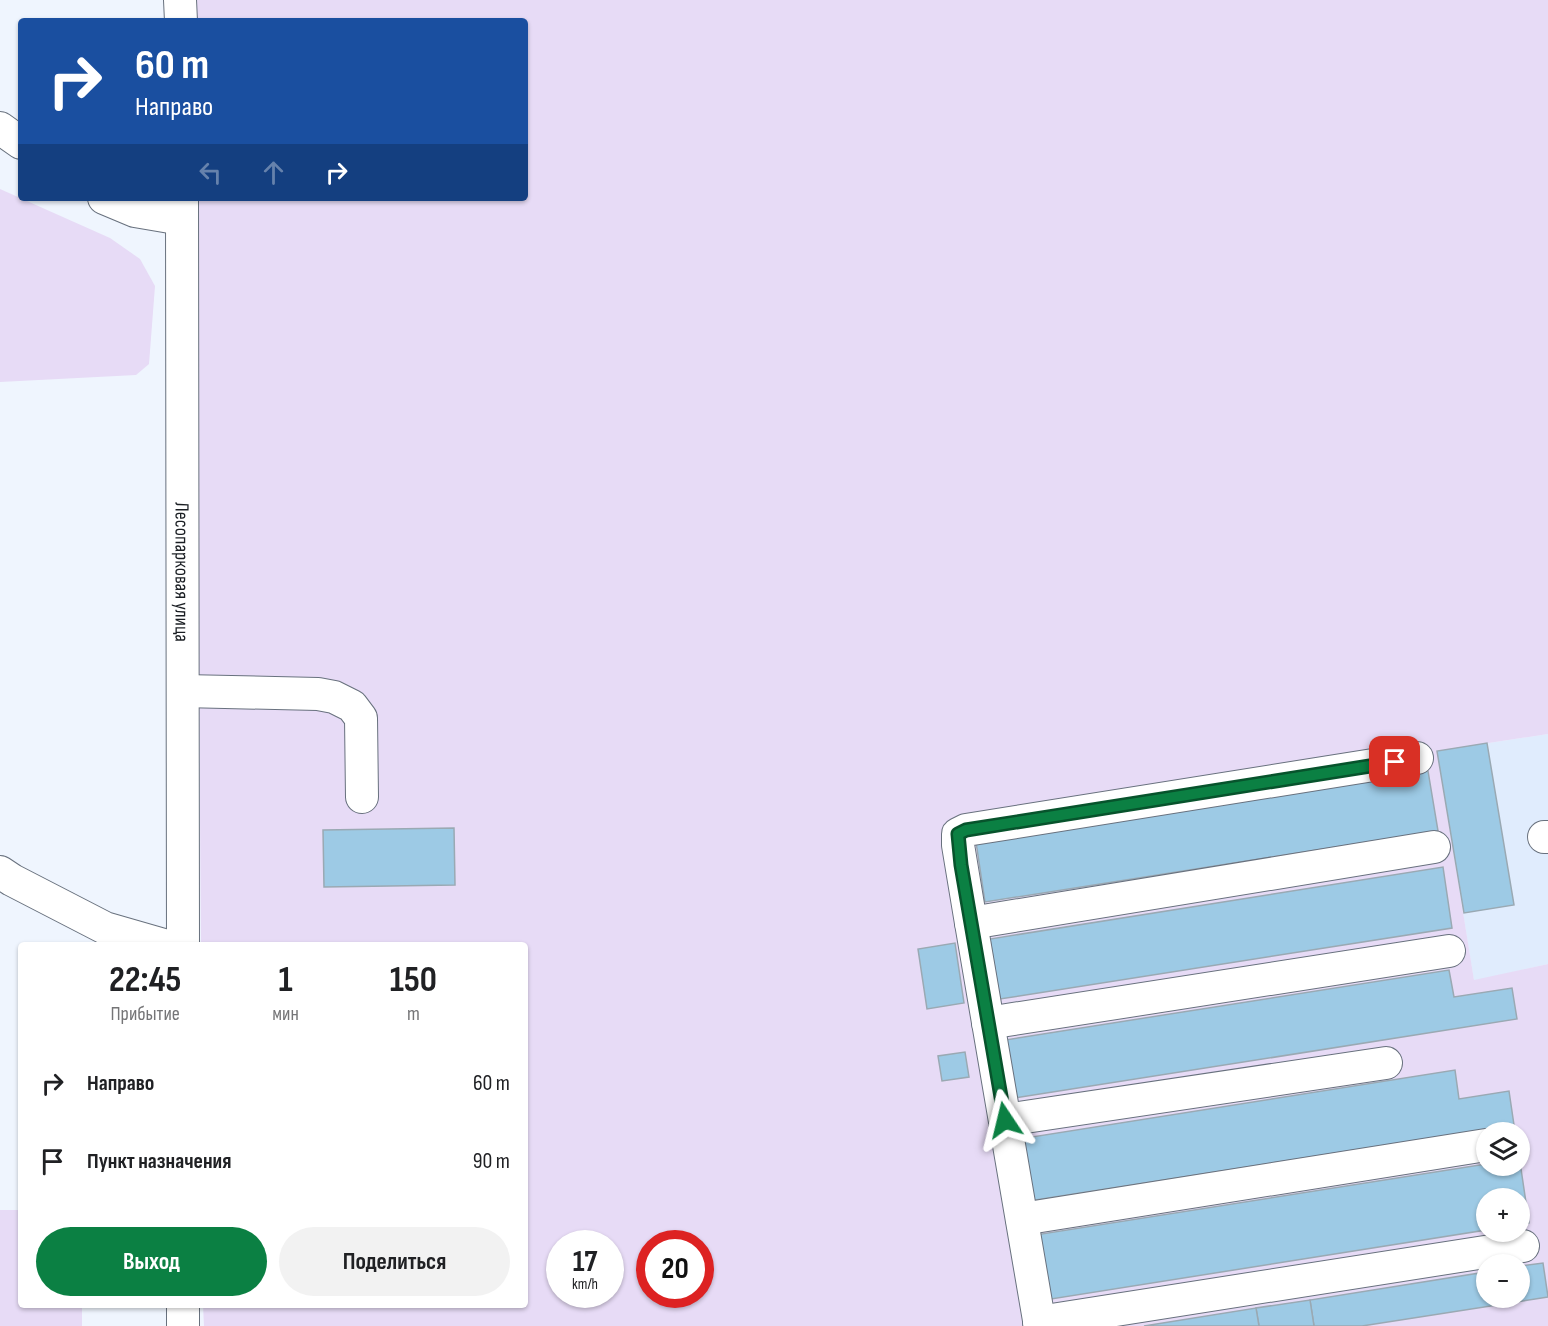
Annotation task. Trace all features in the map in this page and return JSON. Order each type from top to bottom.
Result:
[{"type":"street","points":[[180,0],[181,18]]},
{"type":"street","points":[[0,128],[18,141]]},
{"type":"street","points":[[111,201],[135,211],[182,209]]},
{"type":"street","name":"Лесопарковая улица","points":[[182,209],[183,942]]},
{"type":"street","points":[[183,692],[318,694],[334,697],[352,706],[361,718],[362,797]]},
{"type":"street","points":[[1418,758],[966,830],[958,834],[971,923],[1040,1324],[1523,1246]]},
{"type":"street","points":[[971,923],[1434,848]]},
{"type":"street","points":[[0,872],[105,928],[154,942]]},
{"type":"street","points":[[988,1023],[1449,951]]},
{"type":"street","points":[[1005,1120],[1386,1063]]},
{"type":"street","points":[[1022,1219],[1476,1147]]},
{"type":"street","points":[[183,1308],[183,1326]]},
{"type":"shaded area","points":[[196,0],[1548,0],[1548,734],[1437,751],[1474,980],[1548,964],[1548,1326],[204,1326],[203,1308],[528,1308],[528,942],[201,942],[195,201],[528,201],[528,18],[196,18]]},
{"type":"shaded area","points":[[0,189],[18,197],[18,201],[27,201],[110,238],[140,259],[155,286],[149,364],[136,375],[0,382]]},
{"type":"shaded area","points":[[1548,734],[1548,964],[1474,981],[1437,751]]},
{"type":"shaded area","points":[[0,1210],[18,1210],[18,1308],[82,1308],[82,1326],[0,1326]]},
{"type":"building","points":[[1487,743],[1514,905],[1464,913],[1437,751]]},
{"type":"building","points":[[1428,771],[1438,831],[985,902],[976,842]]},
{"type":"building","points":[[454,828],[455,885],[324,887],[323,830]]},
{"type":"building","points":[[1443,867],[1452,928],[1000,999],[990,939]]},
{"type":"building","points":[[955,943],[964,1003],[927,1009],[918,949]]},
{"type":"building","points":[[1449,970],[1454,997],[1512,988],[1517,1019],[1015,1098],[1005,1040]]},
{"type":"building","points":[[965,1052],[969,1077],[942,1081],[938,1056]]},
{"type":"building","points":[[1455,1070],[1459,1099],[1509,1091],[1514,1122],[1476,1122],[1476,1131],[1029,1201],[1019,1139]]},
{"type":"building","points":[[1476,1166],[1476,1176],[1522,1176],[1524,1188],[1476,1188],[1476,1232],[1045,1300],[1035,1235]]},
{"type":"building","points":[[1543,1263],[1548,1297],[1530,1300],[1530,1265]]},
{"type":"building","points":[[1476,1274],[1477,1308],[1362,1326],[1314,1326],[1310,1300]]},
{"type":"building","points":[[1310,1300],[1314,1326],[1259,1326],[1256,1308]]},
{"type":"building","points":[[1256,1308],[1259,1326],[1144,1326]]},
{"type":"route","points":[[1005,1120],[961,865],[958,834],[966,830],[1395,762]]}]
